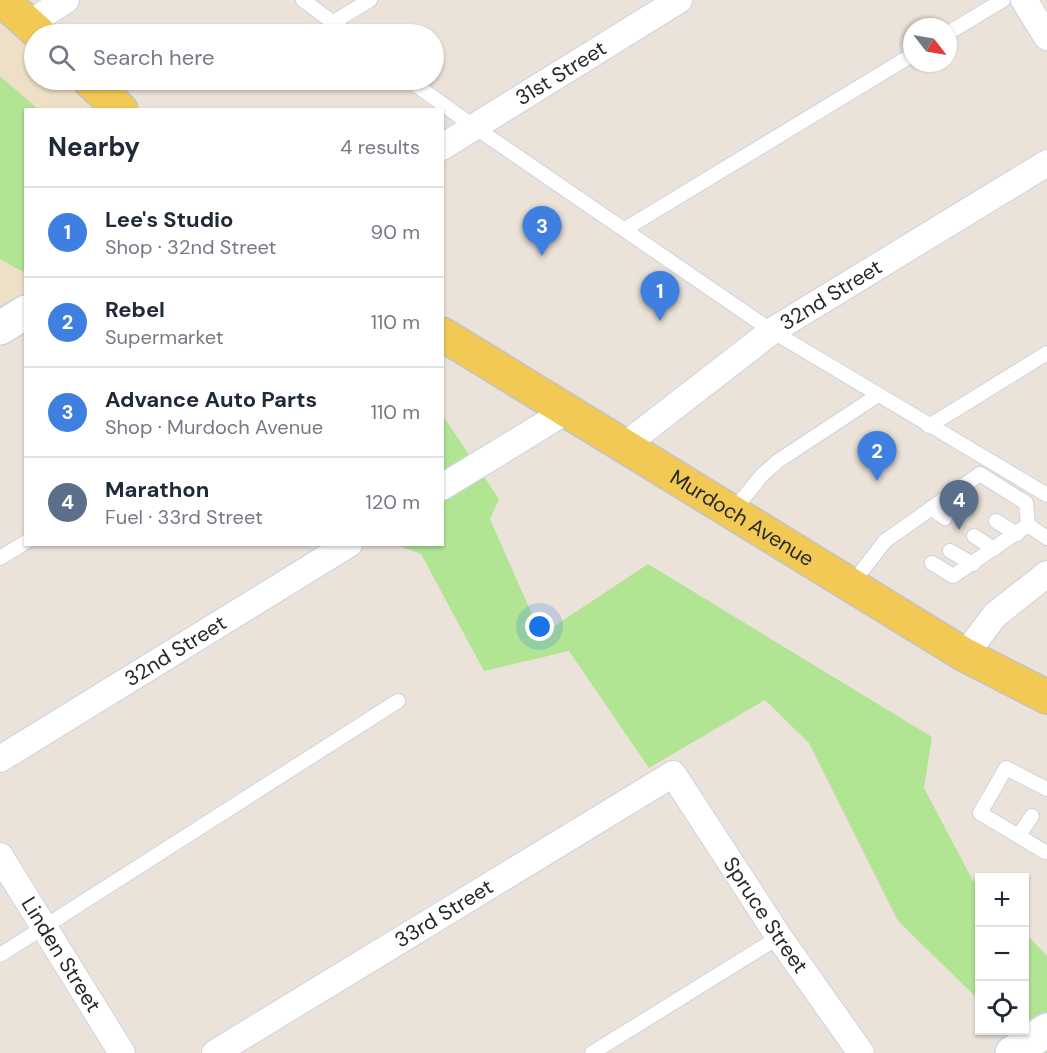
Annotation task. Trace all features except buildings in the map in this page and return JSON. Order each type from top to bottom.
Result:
[{"type":"main road","points":[[2,0],[28,24]]},
{"type":"main road","points":[[100,90],[119,108]]},
{"type":"main road","name":"Murdoch Avenue","points":[[444,335],[966,655],[1047,697]]},
{"type":"street","points":[[40,24],[66,0]]},
{"type":"street","name":"31st Street","points":[[444,146],[679,0]]},
{"type":"street","points":[[1024,0],[1047,37]]},
{"type":"street","name":"32nd Street","points":[[626,445],[772,331],[1047,163]]},
{"type":"street","points":[[0,328],[24,313]]},
{"type":"street","points":[[444,486],[568,410]]},
{"type":"street","name":"32nd Street","points":[[0,759],[346,546]]},
{"type":"street","points":[[966,655],[995,615],[1047,574]]},
{"type":"street","name":"Spruce Street","points":[[673,774],[779,937],[861,1053]]},
{"type":"street","name":"33rd Street","points":[[215,1053],[673,774]]},
{"type":"street","name":"Linden Street","points":[[0,856],[122,1053]]},
{"type":"street","points":[[1012,1053],[1047,1030]]},
{"type":"lane","points":[[303,0],[332,23],[370,0]]},
{"type":"lane","points":[[957,28],[1003,0]]},
{"type":"lane","points":[[625,229],[903,60]]},
{"type":"lane","points":[[423,90],[772,331],[1047,495]]},
{"type":"lane","points":[[929,426],[1047,352]]},
{"type":"lane","points":[[733,512],[762,475],[778,461],[878,395]]},
{"type":"lane","points":[[851,585],[891,536],[980,474],[1026,503],[1028,525]]},
{"type":"lane","points":[[953,493],[969,504]]},
{"type":"lane","points":[[931,508],[945,518]]},
{"type":"lane","points":[[996,521],[1017,534]]},
{"type":"lane","points":[[932,563],[954,576],[1028,525]]},
{"type":"lane","points":[[1028,525],[1047,538]]},
{"type":"lane","points":[[906,526],[920,534]]},
{"type":"lane","points":[[891,536],[903,544]]},
{"type":"lane","points":[[974,536],[994,549]]},
{"type":"lane","points":[[0,558],[24,543]]},
{"type":"lane","points":[[950,551],[973,564]]},
{"type":"lane","points":[[0,955],[398,701]]},
{"type":"lane","points":[[1045,792],[1006,768],[980,813],[1045,848]]},
{"type":"lane","points":[[1019,836],[1032,816]]},
{"type":"lane","points":[[592,1053],[779,937]]},
{"type":"shaded area","points":[[0,0],[24,24],[24,90],[100,90],[120,108],[24,108],[24,313],[0,328]]},
{"type":"green space","points":[[0,76],[37,108],[24,108],[24,272],[0,259]]},
{"type":"green space","points":[[444,417],[499,499],[490,519],[541,635],[648,564],[932,737],[924,788],[975,882],[975,996],[898,921],[809,743],[765,700],[649,768],[569,651],[484,671],[421,554],[400,546],[444,546]]},
{"type":"green space","points":[[1029,937],[1047,956],[1047,1053],[1035,1053],[1016,1035],[1029,1035]]},
{"type":"place","name":"Advance Auto Parts","points":[[542,256]]},
{"type":"place","name":"Lee's Studio","points":[[660,321]]},
{"type":"place","name":"Rebel","points":[[877,481]]},
{"type":"place","name":"Marathon","points":[[959,530]]}]
